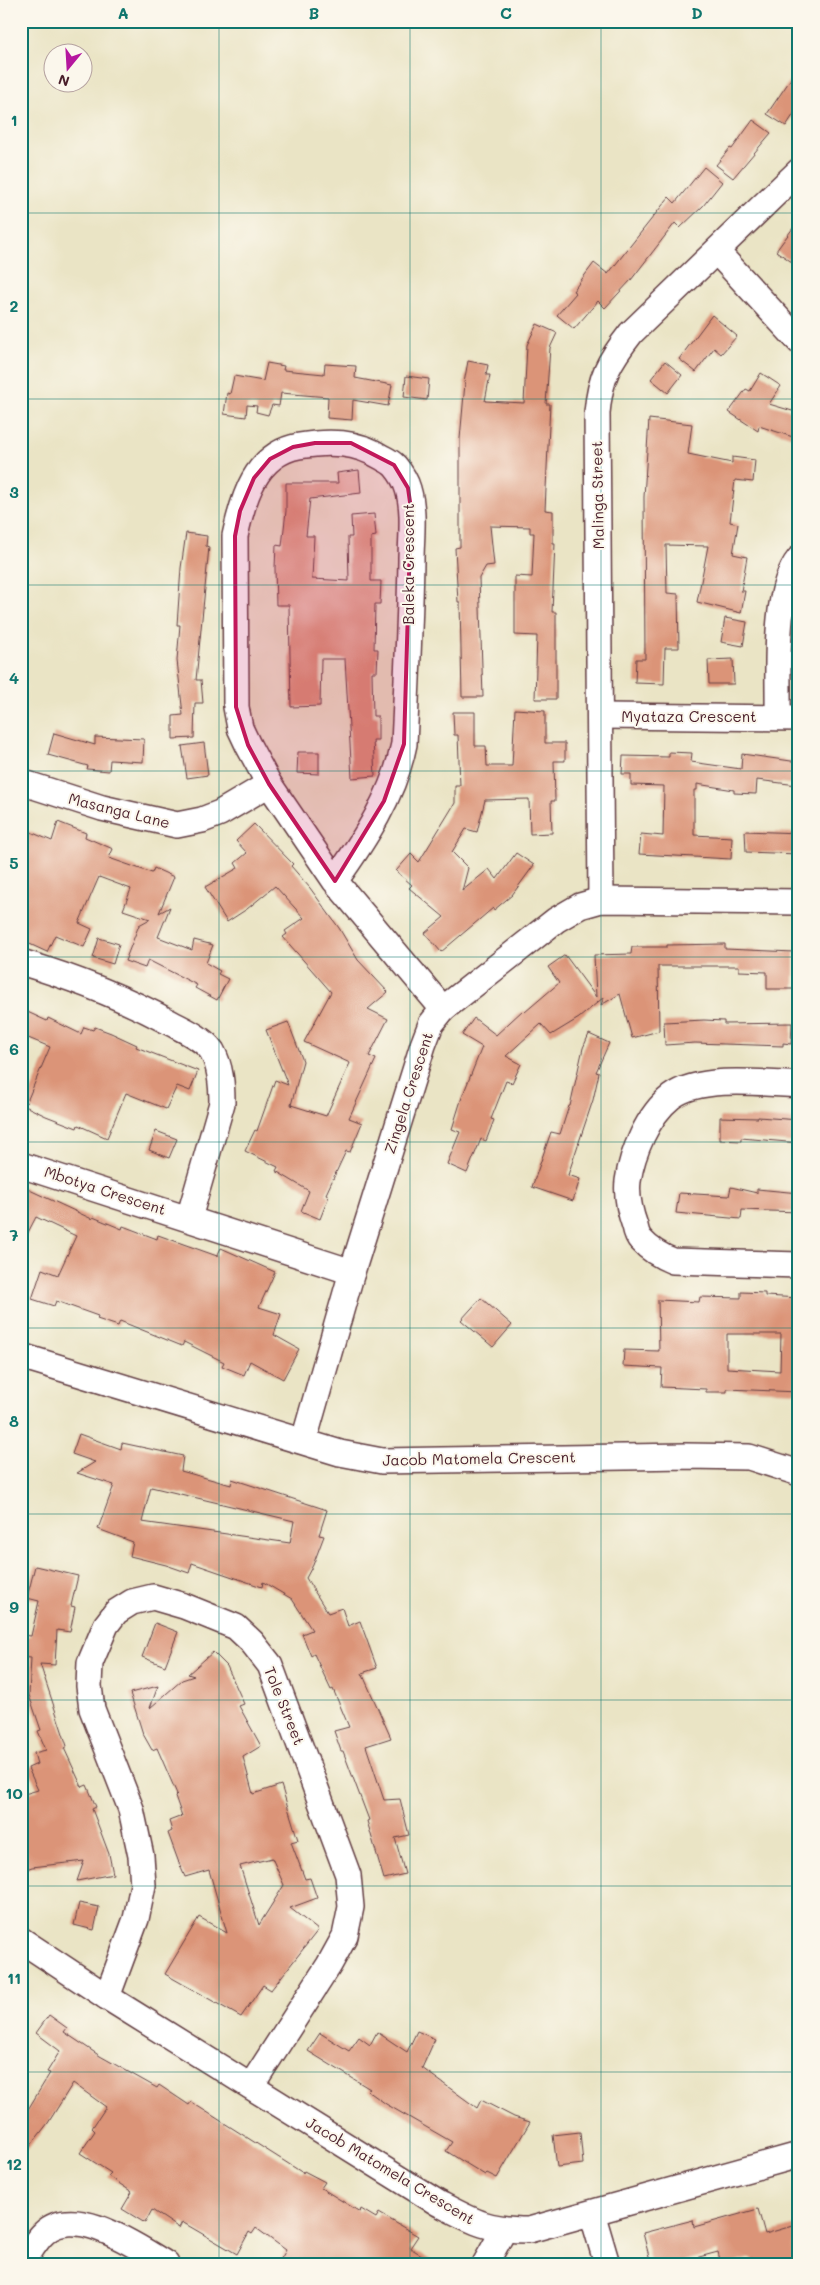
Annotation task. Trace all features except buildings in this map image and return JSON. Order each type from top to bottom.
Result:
[{"type":"street","name":"Malinga Street","points":[[601,900],[601,716],[597,413],[599,390],[611,359],[631,333],[799,170]]},
{"type":"street","points":[[716,252],[799,341]]},
{"type":"street","name":"Baleka Crescent","points":[[335,880],[356,852],[375,821],[401,762],[404,744],[411,594],[412,509],[408,488],[394,465],[370,450],[351,443],[315,443],[293,447],[270,459],[254,478],[240,511],[235,536],[236,707],[240,728],[269,784],[335,880],[443,1009]]},
{"type":"street","name":"Myataza Crescent","points":[[601,716],[788,718],[780,621],[784,589],[790,570],[799,559]]},
{"type":"street","name":"Masanga Lane","points":[[21,782],[102,808],[177,825],[202,820],[220,813],[269,784]]},
{"type":"street","name":"Zingela Crescent","points":[[304,1440],[352,1272],[423,1045],[430,1024],[443,1009],[556,920],[580,906],[601,900],[799,902]]},
{"type":"street","points":[[21,962],[106,990],[131,1001],[201,1040],[212,1051],[219,1068],[222,1085],[222,1103],[189,1218]]},
{"type":"street","points":[[799,1085],[706,1084],[672,1097],[656,1113],[649,1125],[638,1147],[628,1182],[629,1211],[639,1239],[657,1254],[672,1261],[799,1265]]},
{"type":"street","name":"Mbotya Crescent","points":[[21,1165],[352,1272]]},
{"type":"street","name":"Jacob Matomela Crescent","points":[[21,1356],[304,1440],[340,1453],[382,1461],[686,1456],[749,1457],[799,1473]]},
{"type":"street","name":"Tole Street","points":[[108,1997],[136,1919],[143,1885],[141,1856],[131,1809],[92,1709],[90,1663],[106,1625],[116,1612],[132,1602],[153,1597],[184,1606],[236,1627],[252,1642],[270,1665],[348,1875],[351,1907],[345,1936],[330,1965],[251,2086]]},
{"type":"street","name":"Jacob Matomela Crescent","points":[[21,1940],[108,1997],[438,2203],[480,2225],[504,2230],[529,2230],[799,2155]]},
{"type":"street","points":[[592,2212],[607,2264]]},
{"type":"street","points":[[21,2264],[45,2232],[60,2224],[82,2223],[115,2235],[166,2264]]},
{"type":"street","points":[[485,2264],[504,2230]]},
{"type":"highlighted area","points":[[315,443],[351,443],[394,465],[408,488],[411,509],[404,744],[384,801],[335,881],[269,784],[248,745],[236,707],[235,536],[240,511],[254,478],[270,459],[293,447]]}]
